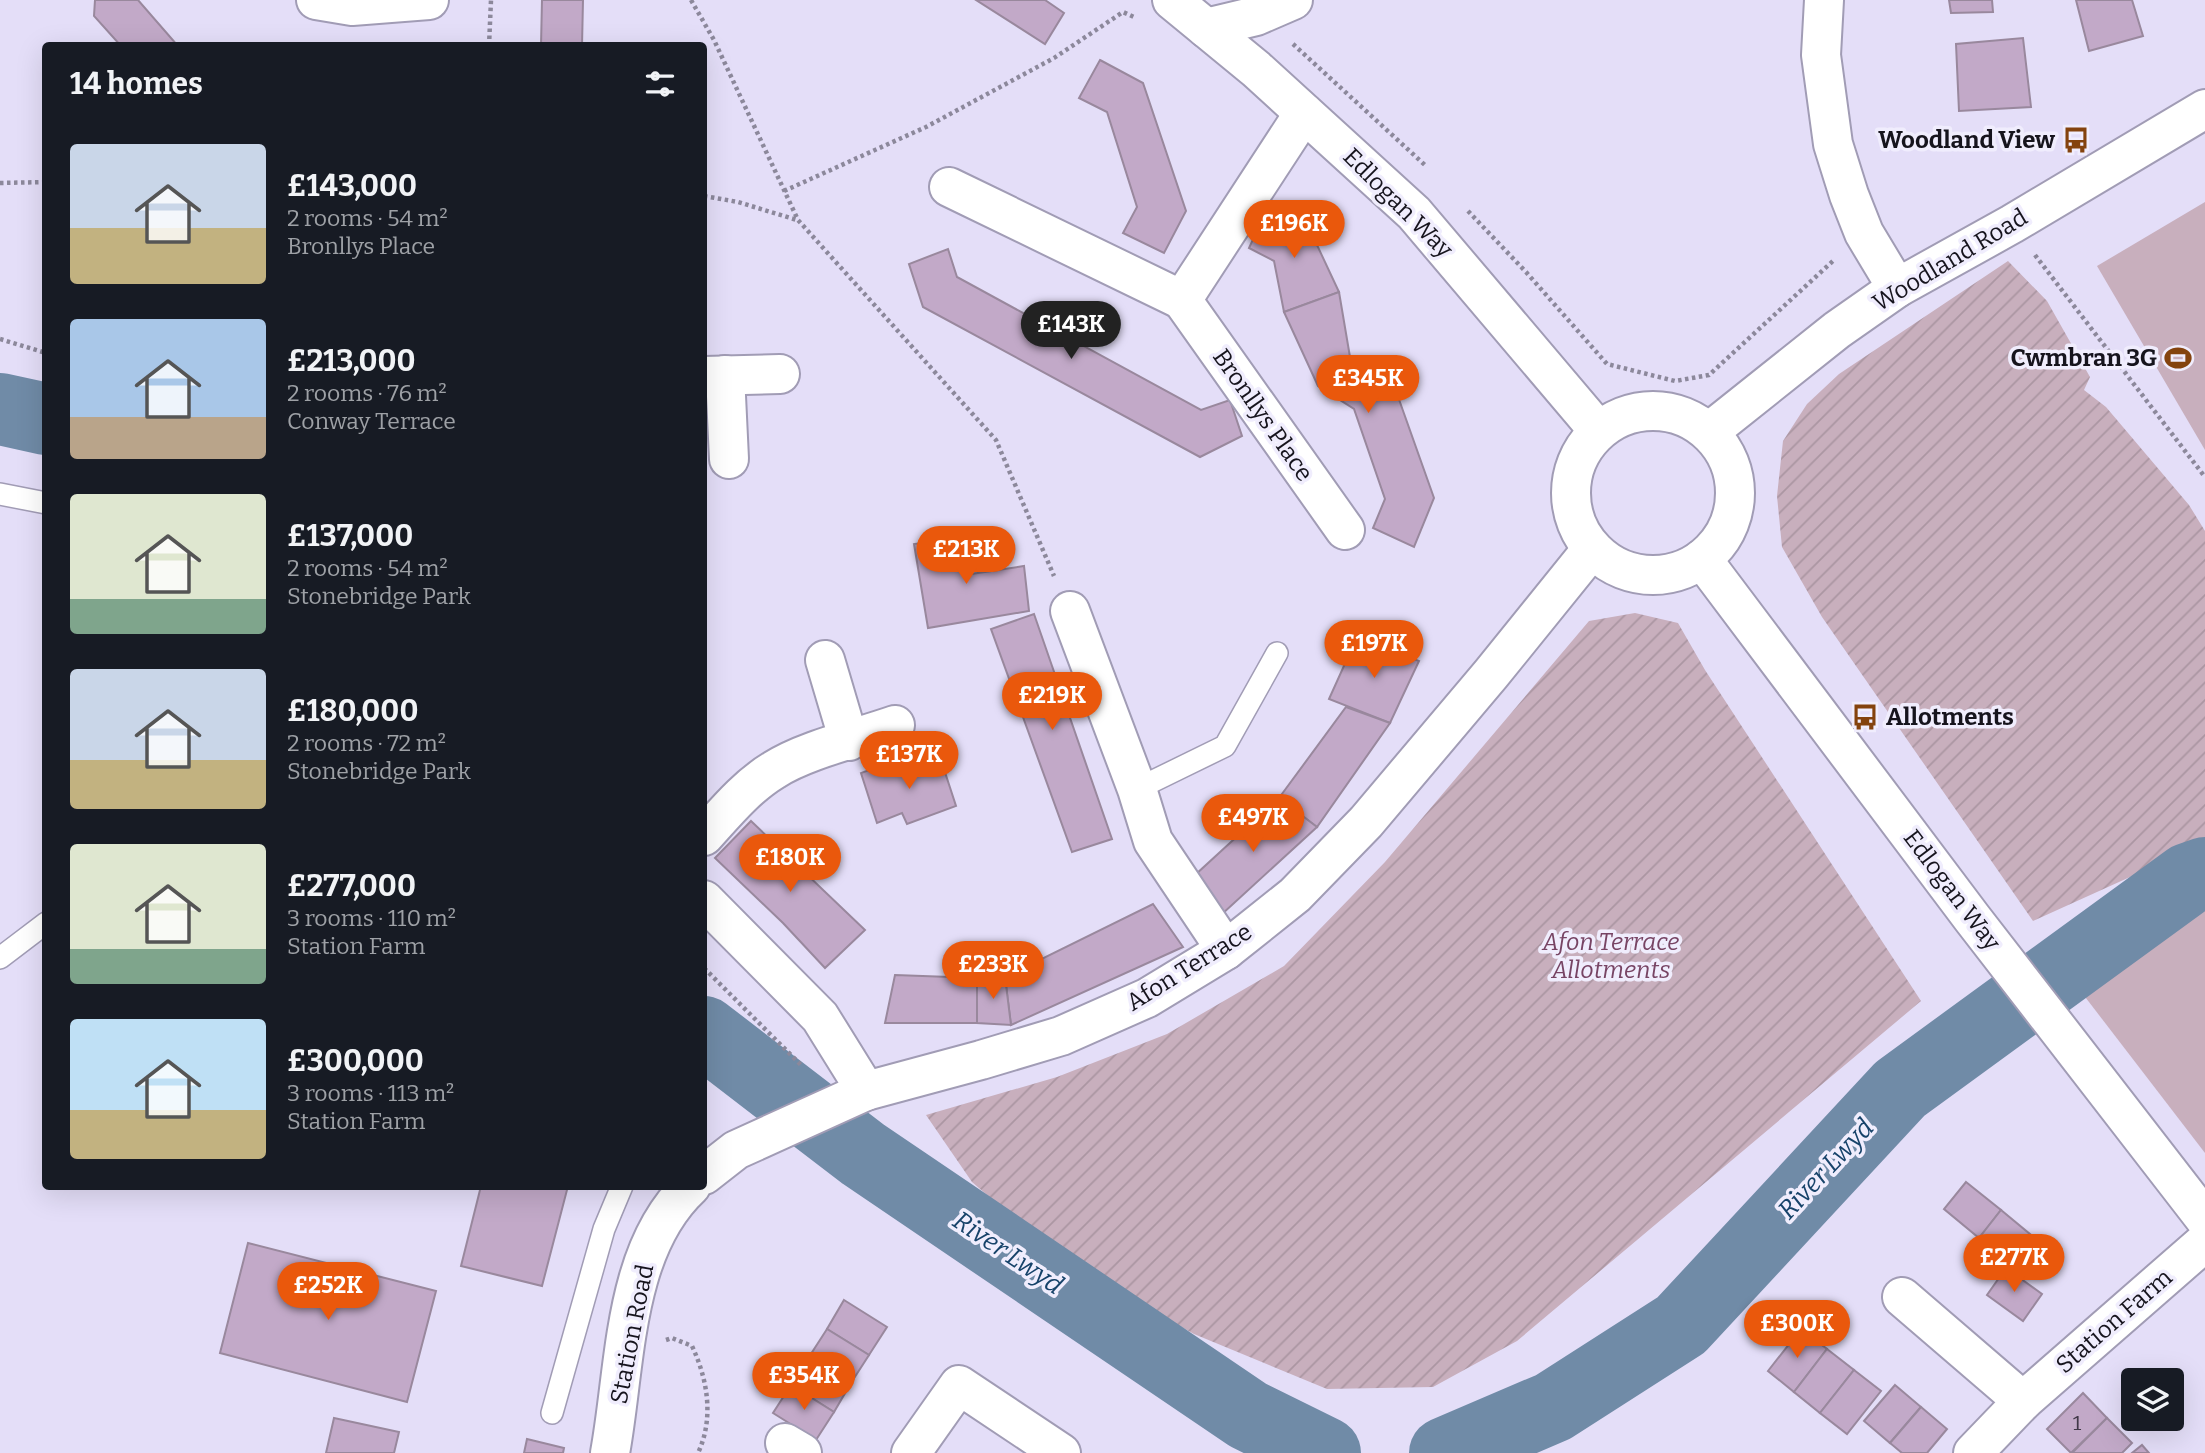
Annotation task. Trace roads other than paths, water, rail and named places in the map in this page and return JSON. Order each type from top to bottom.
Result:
[{"type":"street","points":[[316,0],[352,6],[429,0]]},
{"type":"street","points":[[1206,28],[1256,16],[1293,0]]},
{"type":"street","points":[[1824,0],[1822,55],[1833,144],[1864,233],[1897,288]]},
{"type":"street","name":"Edlogan Way","points":[[1158,11],[1206,28],[1256,69],[1414,213],[1598,430]]},
{"type":"street","name":"Woodland Road","points":[[1709,432],[1837,330],[1897,288],[2012,224],[2205,108]]},
{"type":"street","points":[[1182,300],[1304,113]]},
{"type":"street","name":"Bronllys Place","points":[[949,187],[1182,300],[1345,530]]},
{"type":"street","points":[[729,459],[714,376],[780,374]]},
{"type":"street","points":[[1654,410],[1683,416],[1709,432],[1729,461],[1735,497],[1726,531],[1702,559],[1675,572],[1645,575],[1616,567],[1592,549],[1575,521],[1570,488],[1578,457],[1598,430],[1624,415],[1654,410]]},
{"type":"street","name":"Afon Terrace","points":[[765,1135],[853,1097],[1061,1036],[1147,998],[1226,950],[1295,895],[1366,822],[1592,549]]},
{"type":"street","name":"Edlogan Way","points":[[1702,559],[1972,918],[2205,1219]]},
{"type":"street","points":[[1070,611],[1137,789],[1153,841],[1226,950]]},
{"type":"street","points":[[825,660],[849,741]]},
{"type":"street","points":[[707,833],[744,794],[774,769],[895,725]]},
{"type":"street","points":[[707,904],[820,1017],[853,1097]]},
{"type":"street","name":"Station Road","points":[[707,1170],[736,1150],[765,1135]]},
{"type":"street","name":"Station Road","points":[[610,1453],[632,1306],[647,1253],[663,1221],[687,1190]]},
{"type":"street","name":"Station Farm","points":[[1973,1453],[2023,1401],[2205,1242]]},
{"type":"street","points":[[1902,1297],[2023,1401]]},
{"type":"street","points":[[911,1453],[959,1385],[1061,1453]]},
{"type":"lane","points":[[0,494],[42,502]]},
{"type":"lane","points":[[1137,789],[1225,746],[1277,653]]},
{"type":"lane","points":[[0,958],[42,926]]},
{"type":"lane","points":[[552,1413],[604,1229],[619,1190]]},
{"type":"waterway","name":"River Lwyd","points":[[0,409],[42,418]]},
{"type":"waterway","name":"River Lwyd","points":[[1445,1453],[1553,1407],[1681,1325],[1900,1089],[2188,879],[2205,873]]},
{"type":"waterway","name":"River Lwyd","points":[[707,1034],[863,1154],[1248,1415],[1325,1453]]},
{"type":"place","name":"Woodland View","points":[[2076,140]]},
{"type":"place","name":"Cwmbran 3G","points":[[2178,358]]},
{"type":"place","name":"Allotments","points":[[1865,717]]},
{"type":"park label","name":"Afon Terrace Allotments","points":[[1611,956]]}]
